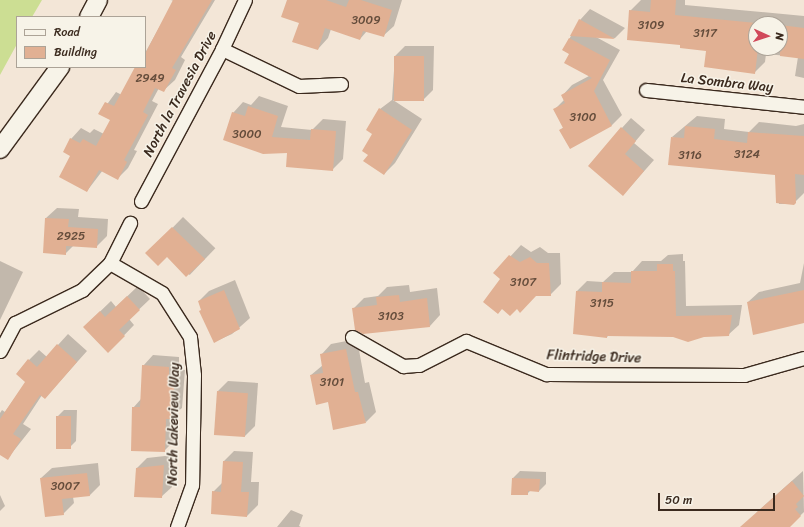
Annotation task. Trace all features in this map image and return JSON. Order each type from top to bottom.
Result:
[{"type":"main road","points":[[90,16],[98,0]]},
{"type":"main road","points":[[0,149],[59,68]]},
{"type":"street","name":"North la Travesia Drive","points":[[141,201],[222,49],[245,0]]},
{"type":"street","points":[[222,49],[299,86],[340,84]]},
{"type":"street","name":"La Sombra Way","points":[[646,90],[804,107]]},
{"type":"street","points":[[0,351],[15,323],[82,290],[110,263],[130,224]]},
{"type":"street","name":"North Lakeview Way","points":[[110,263],[162,292],[190,337],[194,375],[192,485],[177,527]]},
{"type":"street","name":"Flintridge Drive","points":[[352,337],[404,366],[420,364],[466,341],[546,374],[744,375],[804,358]]},
{"type":"green space","points":[[0,0],[42,0],[33,16],[16,16],[16,46],[0,75]]},
{"type":"building","points":[[173,0],[212,0],[172,68],[176,70],[164,92],[155,88],[143,112],[148,115],[124,160],[127,162],[118,180],[99,170],[87,192],[59,177],[70,156],[63,152],[70,138],[80,143],[83,139],[96,146],[110,120],[98,114],[105,102],[114,106],[134,68],[146,68],[146,52]]},
{"type":"building","points":[[287,0],[326,0],[346,7],[349,0],[361,0],[392,10],[384,37],[363,31],[360,40],[325,28],[318,50],[292,42],[299,23],[281,17]]},
{"type":"building","points":[[651,0],[676,0],[675,15],[748,22],[748,56],[757,56],[755,74],[704,67],[706,51],[680,48],[680,45],[627,40],[629,10],[650,12]]},
{"type":"building","points":[[579,19],[615,39],[570,36]]},
{"type":"building","points":[[788,26],[804,28],[804,59],[780,56],[788,56]]},
{"type":"building","points":[[569,38],[610,60],[594,91],[612,126],[570,149],[559,130],[563,128],[553,109],[565,103],[561,95],[592,78],[564,63],[569,54],[562,50]]},
{"type":"building","points":[[394,56],[424,56],[424,101],[394,101]]},
{"type":"building","points":[[248,106],[278,116],[272,137],[310,140],[311,129],[336,131],[333,171],[286,167],[287,153],[263,154],[223,140],[232,112],[245,116]]},
{"type":"building","points":[[379,108],[412,130],[384,175],[363,161],[368,155],[362,151],[372,134],[366,130]]},
{"type":"building","points":[[685,126],[715,129],[714,139],[747,143],[748,132],[804,136],[804,175],[795,174],[796,203],[794,205],[776,203],[775,175],[668,165],[671,137],[684,138]]},
{"type":"building","points":[[621,127],[636,141],[625,154],[644,171],[623,196],[588,166]]},
{"type":"building","points":[[45,218],[69,219],[68,227],[98,229],[97,248],[66,246],[66,255],[43,253]]},
{"type":"building","points":[[172,227],[205,259],[186,277],[167,257],[158,266],[145,253]]},
{"type":"building","points":[[509,255],[520,262],[530,257],[537,263],[549,263],[551,296],[536,296],[520,313],[517,309],[510,316],[502,309],[498,314],[483,302],[500,279],[493,273]]},
{"type":"building","points":[[657,264],[673,264],[673,271],[675,271],[676,316],[732,315],[729,336],[704,337],[688,342],[673,337],[607,336],[607,338],[573,334],[576,291],[602,292],[602,282],[631,283],[631,271],[657,271]]},
{"type":"building","points":[[224,290],[240,329],[214,343],[199,311],[201,310],[198,301]]},
{"type":"building","points":[[804,290],[804,323],[753,335],[747,302]]},
{"type":"building","points":[[399,295],[400,302],[427,298],[430,327],[363,334],[355,330],[352,308],[377,305],[376,297]]},
{"type":"building","points":[[127,296],[140,310],[119,330],[125,336],[108,353],[83,327],[100,311],[105,317]]},
{"type":"building","points":[[57,344],[77,362],[45,399],[40,395],[13,434],[21,439],[8,460],[0,455],[0,419],[25,382],[16,374],[28,359],[37,367]]},
{"type":"building","points":[[346,349],[355,392],[358,392],[366,423],[333,430],[328,402],[316,405],[310,375],[323,373],[320,354]]},
{"type":"building","points":[[142,365],[169,367],[169,379],[175,380],[171,419],[166,419],[165,452],[131,451],[132,407],[140,407]]},
{"type":"building","points":[[217,391],[248,393],[245,437],[214,435]]},
{"type":"building","points":[[56,416],[71,416],[71,449],[56,449]]},
{"type":"building","points":[[223,461],[243,462],[241,492],[249,492],[247,517],[211,514],[212,491],[221,492]]},
{"type":"building","points":[[164,465],[162,498],[134,497],[136,468]]},
{"type":"building","points":[[87,473],[90,496],[62,499],[64,515],[45,517],[40,478]]},
{"type":"building","points":[[512,478],[540,479],[539,492],[528,491],[528,495],[511,495]]},
{"type":"building","points":[[792,481],[804,496],[796,504],[798,507],[795,509],[801,516],[790,527],[740,527]]}]
